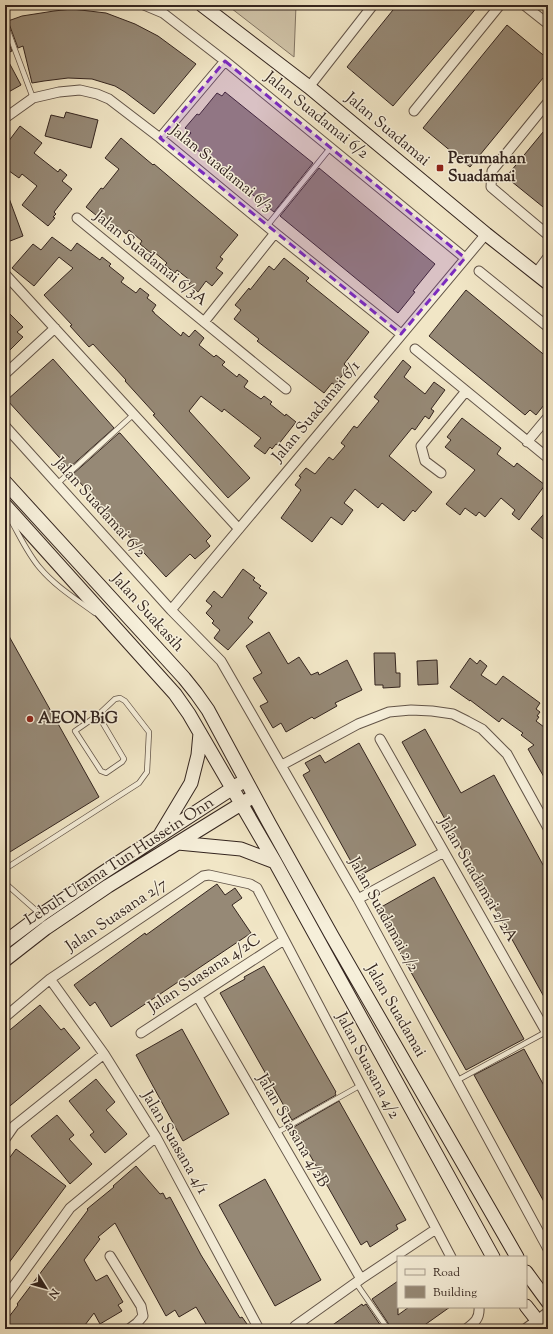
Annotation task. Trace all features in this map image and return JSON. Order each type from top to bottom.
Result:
[{"type":"main road","name":"Jalan Suadamai","points":[[202,5],[309,87],[486,234],[548,283]]},
{"type":"main road","name":"Jalan Suakasih","points":[[5,482],[196,693],[208,710],[246,780]]},
{"type":"main road","name":"Jalan Suakasih","points":[[5,505],[175,694],[189,714],[233,788]]},
{"type":"main road","points":[[158,838],[191,783],[198,755],[200,733]]},
{"type":"main road","name":"Jalan Suadamai","points":[[246,780],[332,936],[516,1256]]},
{"type":"main road","name":"Lebuh Utama Tun Hussein Onn","points":[[5,942],[100,874],[246,780]]},
{"type":"main road","name":"Jalan Suadamai","points":[[233,788],[492,1256]]},
{"type":"main road","name":"Lebuh Utama Tun Hussein Onn","points":[[5,960],[46,928],[108,886],[254,796]]},
{"type":"main road","points":[[178,843],[241,849],[275,862]]},
{"type":"main road","points":[[527,1273],[548,1302]]},
{"type":"main road","points":[[527,1307],[540,1325]]},
{"type":"street","name":"Jalan Suadamai 6/2","points":[[144,5],[163,13],[225,61],[466,258]]},
{"type":"street","points":[[309,87],[373,5]]},
{"type":"street","points":[[414,112],[500,5]]},
{"type":"street","points":[[524,5],[548,24]]},
{"type":"street","points":[[160,138],[225,61]]},
{"type":"street","name":"Jalan Suadamai 6/3","points":[[5,118],[33,98],[59,92],[80,90],[97,94],[109,99],[160,138],[401,334]]},
{"type":"street","points":[[548,102],[492,171],[491,187],[548,235]]},
{"type":"street","name":"Jalan Suadamai 6/3A","points":[[77,218],[286,389]]},
{"type":"street","name":"Jalan Suadamai 6/3A","points":[[204,322],[275,233]]},
{"type":"street","name":"Jalan Suadamai 6/1","points":[[171,610],[486,234]]},
{"type":"street","points":[[536,273],[548,257]]},
{"type":"street","points":[[479,272],[548,327]]},
{"type":"street","points":[[5,274],[239,529]]},
{"type":"street","points":[[5,374],[54,328]]},
{"type":"street","points":[[415,349],[548,458]]},
{"type":"street","points":[[441,472],[425,461],[421,446],[466,391]]},
{"type":"street","points":[[527,442],[548,417]]},
{"type":"street","name":"Jalan Suadamai 6/2","points":[[5,426],[171,610]]},
{"type":"street","name":"Jalan Suadamai 2/2","points":[[171,610],[221,661],[358,899],[548,1249]]},
{"type":"street","points":[[282,765],[358,724],[389,712],[411,710],[453,714],[482,729],[507,754],[548,828]]},
{"type":"street","name":"Jalan Suadamai 2/2A","points":[[380,739],[547,1032]]},
{"type":"street","points":[[358,899],[444,852]]},
{"type":"street","name":"Jalan Suasana 2/7","points":[[5,1017],[50,979],[203,876],[209,875],[250,884],[257,888]]},
{"type":"street","name":"Jalan Suasana 4/2","points":[[257,888],[450,1256]]},
{"type":"street","name":"Jalan Suasana 4/2C","points":[[141,1033],[284,940]]},
{"type":"street","name":"Jalan Suasana 4/1","points":[[50,979],[104,1054],[156,1137],[260,1329]]},
{"type":"street","name":"Jalan Suasana 4/2B","points":[[198,997],[276,1133],[358,1281]]},
{"type":"street","points":[[5,1139],[14,1126],[104,1054]]},
{"type":"street","points":[[5,1298],[70,1208],[156,1137]]},
{"type":"street","points":[[295,1326],[358,1281],[436,1229]]},
{"type":"street","points":[[110,1256],[141,1306],[143,1316],[129,1329]]},
{"type":"street","points":[[466,1329],[476,1322],[479,1316],[479,1308]]},
{"type":"street","points":[[525,1329],[540,1325],[548,1312]]},
{"type":"lane","points":[[5,23],[33,98]]},
{"type":"lane","points":[[267,226],[330,147]]},
{"type":"lane","points":[[57,484],[134,414]]},
{"type":"lane","points":[[5,510],[38,567],[50,579],[119,631]]},
{"type":"lane","points":[[5,869],[139,783],[147,772],[149,732],[125,701],[120,698],[115,699],[98,715],[75,731],[101,771],[106,773],[122,762],[124,758],[98,715]]},
{"type":"lane","points":[[5,883],[41,915]]},
{"type":"lane","points":[[456,1081],[547,1032]]},
{"type":"lane","points":[[276,1133],[361,1085]]},
{"type":"lane","points":[[358,1281],[388,1329]]},
{"type":"highlighted area","points":[[225,61],[465,258],[401,334],[160,138]]},
{"type":"shaded area","points":[[227,5],[296,5],[294,57]]},
{"type":"building","points":[[397,5],[479,5],[393,106],[347,67]]},
{"type":"building","points":[[72,9],[106,13],[135,24],[158,36],[196,64],[154,114],[115,86],[92,79],[68,78],[32,83],[23,46],[18,48],[8,21],[22,16]]},
{"type":"building","points":[[507,25],[548,59],[548,72],[470,167],[423,128]]},
{"type":"building","points":[[5,34],[12,51],[5,54]]},
{"type":"building","points":[[5,55],[21,85],[5,94]]},
{"type":"building","points":[[225,92],[313,163],[274,212],[185,140],[191,133],[185,128],[197,114],[199,115],[217,93],[222,96]]},
{"type":"building","points":[[66,112],[98,120],[91,148],[45,136],[51,115],[64,118]]},
{"type":"building","points":[[20,126],[42,143],[34,153],[58,172],[60,169],[67,175],[62,181],[72,189],[54,212],[56,214],[53,217],[55,218],[48,226],[22,205],[37,186],[22,174],[19,178],[5,168],[5,146]]},
{"type":"building","points":[[548,126],[548,211],[506,177]]},
{"type":"building","points":[[121,138],[238,235],[220,257],[223,259],[216,268],[223,273],[212,286],[206,281],[198,292],[189,284],[191,281],[177,270],[175,273],[165,265],[167,263],[153,251],[151,253],[140,244],[142,241],[129,230],[126,234],[104,216],[102,220],[86,207],[119,169],[105,158]]},
{"type":"building","points":[[319,168],[435,264],[413,291],[415,292],[398,313],[280,216]]},
{"type":"building","points":[[5,190],[23,236],[5,243]]},
{"type":"building","points":[[52,237],[71,251],[77,243],[100,260],[102,257],[111,264],[109,266],[124,278],[121,282],[136,293],[140,288],[149,295],[147,298],[156,305],[152,311],[181,336],[183,332],[189,337],[195,330],[204,338],[199,345],[214,357],[216,355],[225,362],[222,365],[237,377],[239,374],[248,381],[244,387],[261,399],[264,396],[272,402],[270,404],[285,416],[286,414],[296,422],[278,445],[276,444],[272,449],[270,447],[265,454],[254,446],[261,438],[224,409],[222,412],[201,396],[189,411],[250,478],[228,498],[153,415],[155,414],[125,381],[126,380],[93,344],[89,347],[70,326],[72,325],[44,295],[73,268],[59,257],[34,286],[12,268],[33,244],[41,250]]},
{"type":"building","points":[[284,258],[309,278],[306,281],[369,332],[344,364],[348,368],[335,385],[332,383],[324,393],[257,341],[259,339],[234,319],[241,310],[235,305],[249,288],[250,290],[269,266],[274,270]]},
{"type":"building","points":[[466,290],[548,358],[548,400],[536,415],[530,410],[525,415],[429,336]]},
{"type":"building","points":[[5,309],[23,327],[17,332],[23,337],[5,355]]},
{"type":"building","points":[[53,359],[114,428],[69,468],[7,400]]},
{"type":"building","points":[[403,360],[411,367],[404,377],[425,394],[434,382],[445,390],[431,409],[434,411],[429,419],[425,416],[415,430],[412,428],[389,456],[432,492],[415,512],[413,510],[404,521],[382,503],[378,508],[355,489],[344,503],[353,510],[342,525],[331,517],[312,542],[281,518],[301,490],[295,485],[301,477],[299,476],[306,468],[315,474],[329,457],[333,460],[345,446],[341,443],[354,426],[357,428],[379,401],[374,397]]},
{"type":"building","points":[[462,418],[501,448],[497,454],[514,467],[517,463],[545,485],[519,520],[512,514],[515,510],[501,498],[485,517],[479,512],[476,516],[465,508],[460,515],[446,504],[475,470],[445,447],[451,440],[447,437]]},
{"type":"building","points":[[119,433],[211,536],[206,541],[210,546],[195,559],[190,554],[166,577],[73,474]]},
{"type":"building","points":[[548,509],[548,543],[531,529]]},
{"type":"building","points":[[243,569],[255,578],[253,580],[261,586],[259,588],[267,593],[248,618],[253,622],[228,650],[214,638],[220,630],[212,623],[214,621],[206,613],[212,606],[206,601],[214,591],[222,598]]},
{"type":"building","name":"AEON BiG","points":[[5,629],[99,797],[5,855]]},
{"type":"building","points":[[269,632],[288,664],[299,657],[311,675],[318,672],[319,675],[347,660],[362,690],[335,703],[337,706],[314,719],[312,717],[286,732],[281,723],[273,728],[260,706],[268,702],[253,678],[262,673],[246,646]]},
{"type":"building","points":[[374,653],[395,653],[396,673],[400,673],[400,687],[383,688],[383,685],[375,685]]},
{"type":"building","points":[[470,658],[477,664],[480,660],[487,666],[481,675],[496,685],[503,676],[540,703],[536,709],[540,712],[536,721],[548,730],[548,784],[528,749],[534,745],[521,735],[523,733],[502,718],[499,722],[450,687]]},
{"type":"building","points":[[437,660],[438,684],[418,685],[417,661]]},
{"type":"building","points":[[425,729],[461,793],[494,775],[548,874],[548,1004],[402,742]]},
{"type":"building","points":[[359,743],[416,845],[359,876],[303,775],[310,771],[305,763],[320,755],[325,763]]},
{"type":"building","points":[[434,877],[524,1039],[466,1070],[376,910]]},
{"type":"building","points":[[217,884],[225,895],[235,888],[242,898],[232,905],[251,933],[111,1027],[95,1002],[90,1006],[74,985],[145,933],[146,935]]},
{"type":"building","points":[[264,966],[336,1092],[336,1095],[292,1120],[220,993]]},
{"type":"building","points":[[40,1005],[61,1030],[64,1028],[80,1048],[5,1110],[5,1034]]},
{"type":"building","points":[[182,1029],[229,1114],[183,1141],[136,1055]]},
{"type":"building","points":[[524,1049],[548,1093],[548,1209],[474,1075]]},
{"type":"building","points":[[96,1079],[115,1102],[106,1110],[127,1134],[105,1153],[90,1135],[94,1132],[69,1101]]},
{"type":"building","points":[[339,1101],[406,1220],[396,1225],[398,1229],[370,1247],[367,1241],[361,1245],[294,1127]]},
{"type":"building","points":[[57,1115],[74,1135],[69,1139],[92,1164],[70,1184],[31,1136]]},
{"type":"building","points":[[16,1149],[66,1186],[5,1268],[5,1164]]},
{"type":"building","points":[[136,1166],[160,1194],[163,1193],[166,1199],[170,1197],[201,1255],[240,1318],[242,1317],[247,1324],[240,1329],[209,1329],[196,1307],[179,1317],[175,1310],[166,1316],[115,1223],[98,1237],[100,1239],[84,1260],[96,1281],[107,1275],[123,1302],[118,1305],[122,1311],[100,1324],[94,1313],[82,1329],[46,1329],[39,1324],[35,1329],[5,1329],[5,1322],[18,1305],[17,1304],[88,1210],[87,1209],[114,1187],[113,1186]]},
{"type":"building","points":[[265,1179],[321,1280],[275,1306],[219,1205]]},
{"type":"building","points":[[397,1282],[398,1315],[408,1308],[449,1308],[419,1329],[392,1329],[372,1299]]},
{"type":"building","points":[[362,1304],[363,1306],[366,1304],[383,1329],[327,1329]]},
{"type":"place","name":"Perumahan Suadamai","points":[[440,168]]},
{"type":"place","name":"AEON BiG","points":[[30,719]]}]
